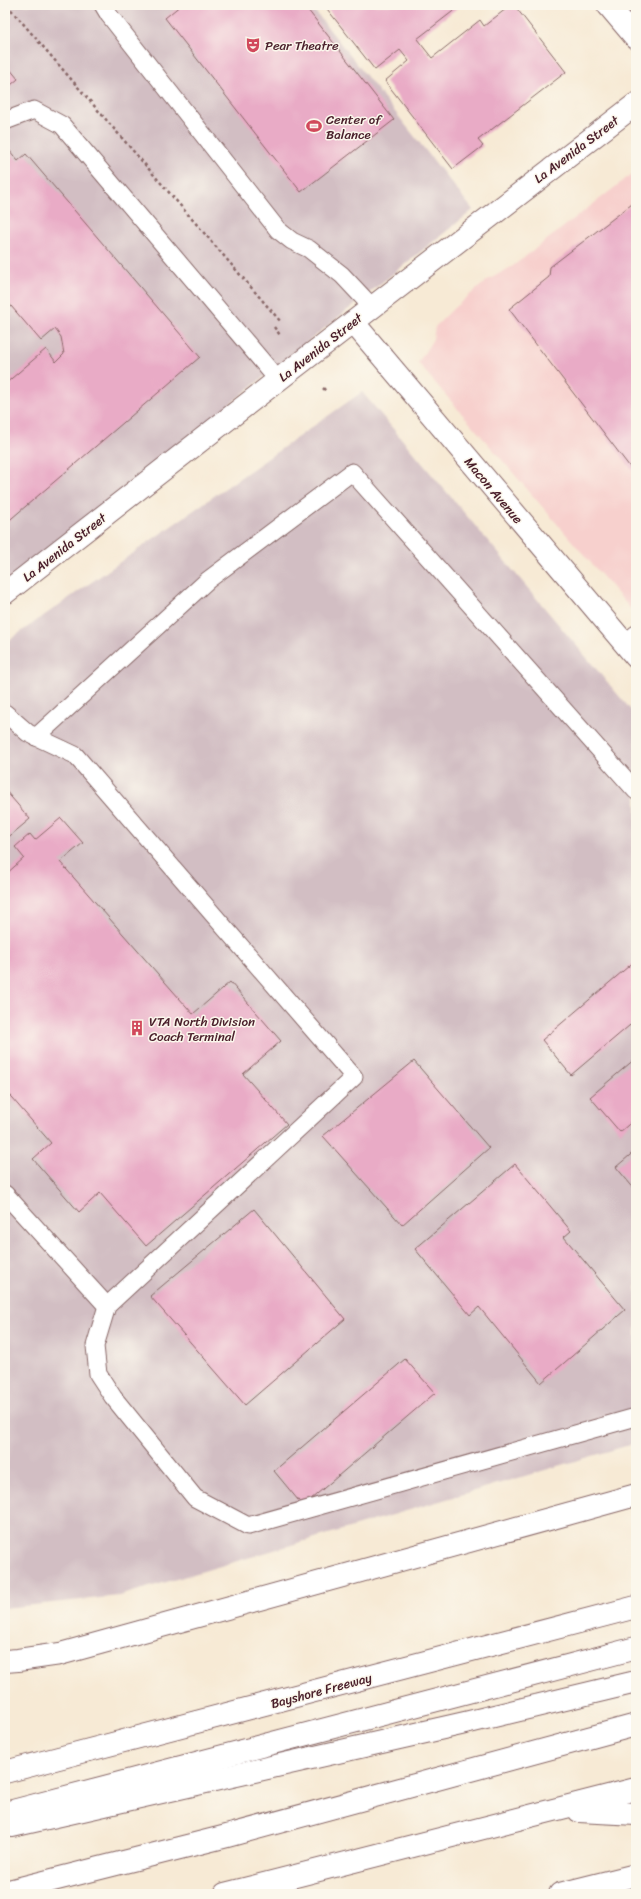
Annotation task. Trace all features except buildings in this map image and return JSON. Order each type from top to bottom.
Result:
[{"type":"main road","points":[[608,5],[636,38]]},
{"type":"main road","name":"La Avenida Street","points":[[5,593],[372,307],[636,104]]},
{"type":"main road","name":"Macon Avenue","points":[[353,322],[632,645]]},
{"type":"main road","points":[[5,1660],[18,1660],[60,1654],[636,1495]]},
{"type":"main road","points":[[587,1619],[636,1599]]},
{"type":"main road","name":"Bayshore Freeway","points":[[5,1772],[636,1607]]},
{"type":"main road","points":[[5,1813],[636,1648]]},
{"type":"main road","points":[[5,1827],[465,1723],[636,1682]]},
{"type":"main road","points":[[5,1892],[227,1836],[636,1725]]},
{"type":"main road","points":[[225,1894],[636,1789]]},
{"type":"main road","points":[[558,1810],[636,1814]]},
{"type":"main road","points":[[560,1894],[636,1875]]},
{"type":"lane","points":[[103,5],[278,230],[292,241],[309,249],[342,275],[372,307]]},
{"type":"lane","points":[[5,121],[34,110],[62,125],[278,380]]},
{"type":"lane","points":[[36,737],[208,580],[352,472],[636,791]]},
{"type":"lane","points":[[5,713],[28,733],[75,754],[354,1077],[107,1306],[95,1346],[98,1374],[113,1397],[195,1498],[248,1526],[636,1417]]},
{"type":"lane","points":[[5,1194],[107,1306]]},
{"type":"path","points":[[7,5],[281,322]]},
{"type":"path","points":[[274,327],[280,335]]},
{"type":"path","points":[[323,388],[326,392]]},
{"type":"shaded area","points":[[5,5],[310,5],[473,210],[5,583]]},
{"type":"shaded area","points":[[636,171],[636,615],[418,363],[433,339],[435,327],[455,307],[488,280],[513,266]]},
{"type":"shaded area","points":[[362,392],[636,716],[636,1443],[119,1596],[5,1608],[5,643]]},
{"type":"place","name":"Pear Theatre","points":[[253,45]]},
{"type":"place","name":"Center of Balance","points":[[314,126]]},
{"type":"place","name":"VTA North Division Coach Terminal","points":[[137,1028]]}]
